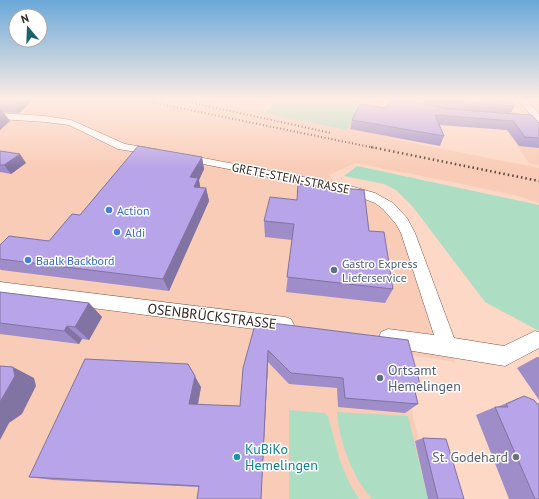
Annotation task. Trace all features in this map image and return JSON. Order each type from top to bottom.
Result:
[{"type":"street","name":"GRETE-STEIN-STRASSE","points":[[66,122],[71,123],[122,147],[338,187],[373,196],[393,209],[403,221],[447,346]]},
{"type":"street","name":"OSENBRÜCKSTRASSE","points":[[0,289],[305,328]]},
{"type":"street","points":[[368,335],[505,356],[535,340]]},
{"type":"shaded area","points":[[0,122],[311,122],[347,130],[351,122],[431,122],[441,146],[372,135],[539,168],[539,203],[514,195],[355,163],[329,175],[337,185],[397,211],[436,298],[455,362],[399,353],[432,499],[0,499]]},
{"type":"shaded area","points":[[510,135],[539,138],[539,165],[529,163]]},
{"type":"green space","points":[[309,122],[351,122],[347,130]]},
{"type":"green space","points":[[357,166],[539,205],[539,331],[485,302],[413,207],[396,190],[384,184],[344,176]]},
{"type":"green space","points":[[289,410],[325,413],[328,416],[340,461],[350,484],[359,499],[289,499]]},
{"type":"green space","points":[[337,412],[408,416],[428,499],[372,499],[358,480],[348,458],[340,435]]},
{"type":"building","points":[[365,122],[438,122],[444,136]]},
{"type":"building","points":[[514,122],[538,122],[539,138],[525,137]]},
{"type":"building","points":[[138,146],[202,157],[190,177],[198,178],[194,187],[206,188],[163,279],[0,259],[0,245],[9,236],[49,241],[72,214],[80,215]]},
{"type":"building","points":[[0,151],[20,154],[4,165],[0,165]]},
{"type":"building","name":"Gastro Express Lieferservice","points":[[298,184],[364,190],[369,231],[384,232],[393,289],[287,277],[294,224],[264,221],[270,197],[297,200]]},
{"type":"building","points":[[0,292],[89,303],[75,327],[67,326],[64,331],[0,323]]},
{"type":"building","points":[[256,321],[408,340],[420,384],[413,383],[418,404],[345,398],[343,378],[291,373],[268,350],[261,499],[197,499],[199,486],[29,477],[85,359],[188,364],[195,376],[189,404],[240,406],[243,368]]},
{"type":"building","points":[[0,366],[13,367],[15,376],[0,402]]},
{"type":"building","points":[[524,396],[539,404],[539,499],[535,499],[495,407],[508,407],[506,404]]},
{"type":"building","points":[[423,438],[446,439],[464,499],[438,499]]},
{"type":"railway","points":[[250,122],[375,148]]},
{"type":"railway","points":[[282,122],[331,133]]},
{"type":"railway","points":[[371,147],[539,181]]},
{"type":"place","name":"Action","points":[[109,210]]},
{"type":"place","name":"Aldi","points":[[117,232]]},
{"type":"place","name":"Baalk Backbord","points":[[28,260]]},
{"type":"place","name":"Gastro Express Lieferservice","points":[[334,270]]},
{"type":"place","name":"Ortsamt Hemelingen","points":[[380,378]]},
{"type":"place","name":"KuBiKo Hemelingen","points":[[237,457]]},
{"type":"place","name":"St. Godehard","points":[[516,457]]}]
